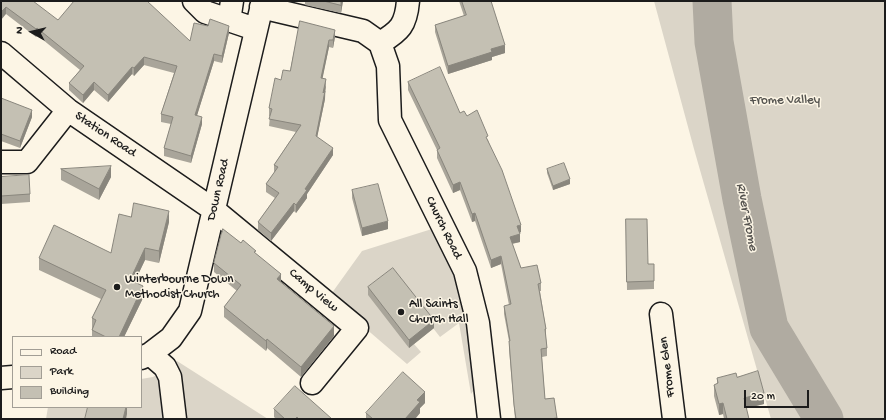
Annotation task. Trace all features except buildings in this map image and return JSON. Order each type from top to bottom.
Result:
[{"type":"street","points":[[194,1],[205,12],[231,11],[255,29]]},
{"type":"street","points":[[262,4],[363,31],[380,43],[401,28],[407,15],[408,1]]},
{"type":"street","name":"Down Road","points":[[146,356],[171,338],[190,311],[262,4]]},
{"type":"street","name":"Church Road","points":[[380,43],[388,66],[390,120],[465,271],[478,323],[486,411]]},
{"type":"street","name":"Station Road","points":[[1,53],[68,110],[214,210]]},
{"type":"street","points":[[1,162],[26,162],[68,110]]},
{"type":"street","name":"Camp View","points":[[214,210],[357,328],[312,383]]},
{"type":"street","name":"Frome Glen","points":[[661,314],[674,419]]},
{"type":"street","points":[[146,356],[165,366],[170,377],[175,419]]},
{"type":"street","points":[[1,378],[12,377]]},
{"type":"green space","name":"Frome Valley","points":[[654,1],[885,1],[885,419],[771,419],[694,149]]},
{"type":"green space","points":[[435,228],[465,281],[478,385],[471,394],[459,323],[440,337],[433,328],[414,344],[421,352],[407,364],[329,297],[362,251]]},
{"type":"green space","points":[[177,361],[268,419],[46,419],[48,408],[142,408],[142,379],[153,377]]},
{"type":"waterway","name":"River Frome","points":[[712,1],[714,42],[742,199],[769,328],[824,419]]},
{"type":"place","name":"Winterbourne Down Methodist Church","points":[[117,287]]},
{"type":"place","name":"All Saints Church Hall","points":[[401,312]]}]
